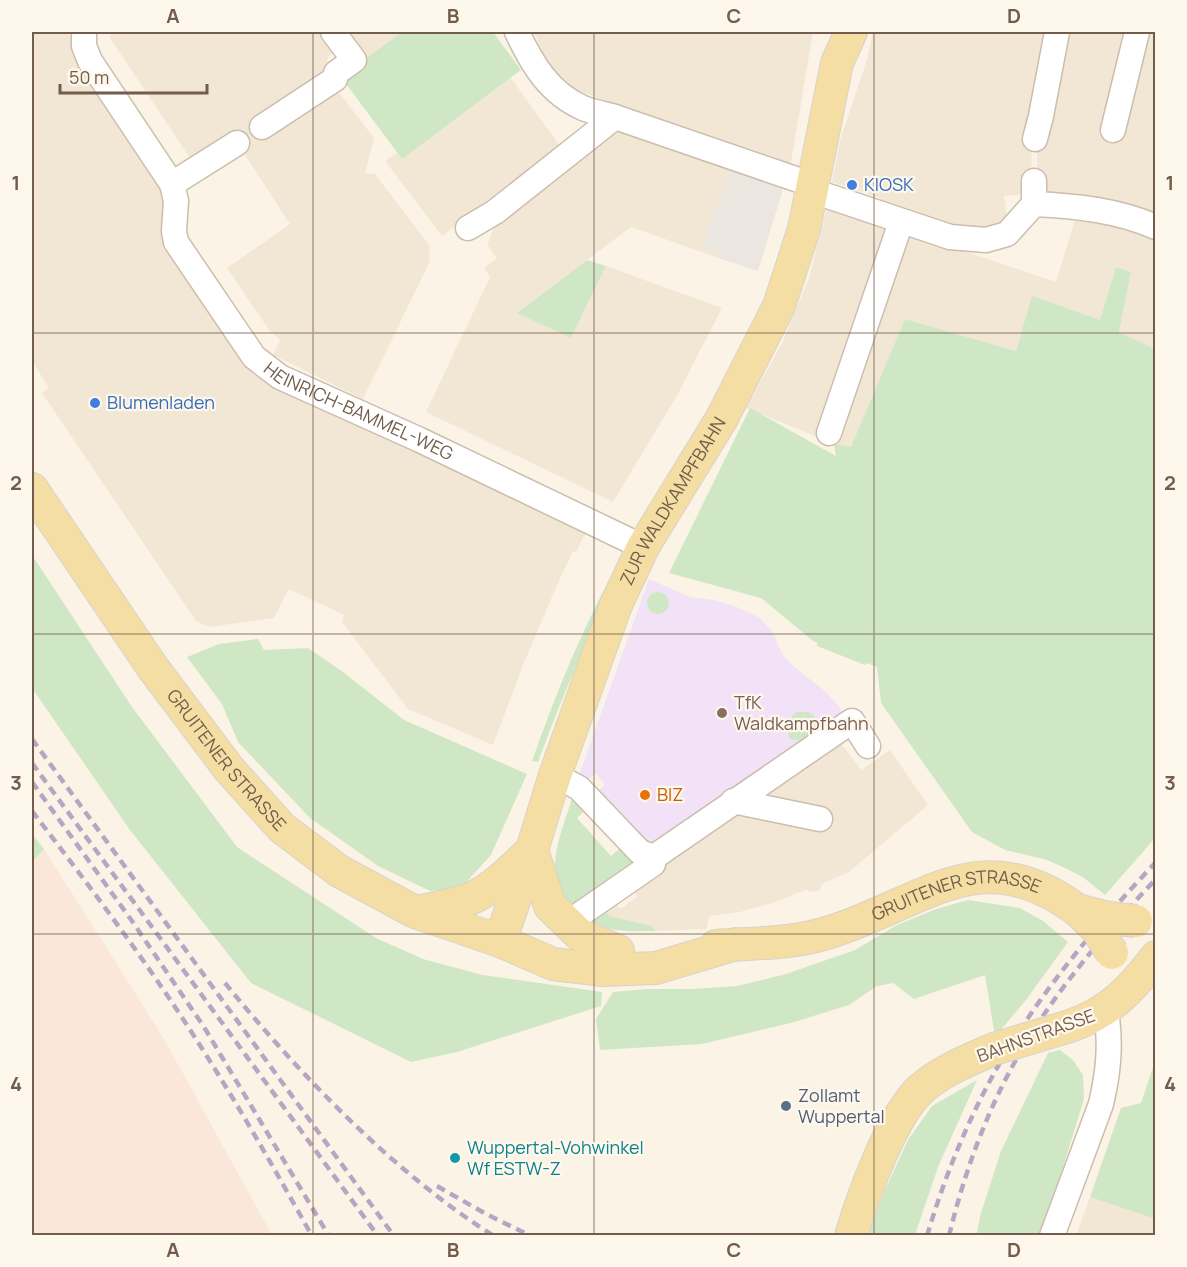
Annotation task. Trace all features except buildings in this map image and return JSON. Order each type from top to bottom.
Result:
[{"type":"main road","name":"ZUR WALDKAMPFBAHN","points":[[833,32],[837,63]]},
{"type":"main road","name":"ZUR WALDKAMPFBAHN","points":[[500,941],[555,775],[616,605],[643,547],[722,418],[779,306],[804,229],[837,63],[851,32]]},
{"type":"main road","name":"GRUITENER STRASSE","points":[[32,489],[153,668],[229,769],[282,828],[339,871],[415,912],[500,941],[553,964],[603,970],[656,968],[736,944]]},
{"type":"main road","points":[[415,912],[442,907],[473,897],[504,877],[532,850],[550,906],[580,935],[618,951]]},
{"type":"main road","name":"GRUITENER STRASSE","points":[[500,941],[562,950],[650,952],[789,941],[829,933],[888,910],[932,889],[961,880],[987,877],[1016,879],[1038,886],[1070,904],[1098,929],[1112,953],[1117,1001]]},
{"type":"main road","points":[[1070,904],[1108,918],[1146,920]]},
{"type":"main road","name":"BAHNSTRASSE","points":[[851,1236],[882,1153],[909,1102],[921,1089],[941,1074],[994,1049],[1089,1020],[1117,1001],[1155,957]]},
{"type":"street","name":"HEINRICH-BAMMEL-WEG","points":[[84,32],[84,46],[90,61],[172,184],[176,201],[174,231],[176,242],[254,357],[280,377],[420,440],[643,547]]},
{"type":"street","points":[[262,127],[334,79],[336,73],[354,60],[333,32]]},
{"type":"street","points":[[517,32],[538,72],[558,93],[584,108],[813,188],[901,222],[950,237],[986,240],[1007,234],[1034,193],[1079,207],[1113,213],[1155,227]]},
{"type":"street","points":[[1035,139],[1057,32]]},
{"type":"street","points":[[1113,130],[1137,32]]},
{"type":"street","points":[[468,228],[495,212],[615,117]]},
{"type":"street","points":[[172,184],[237,143]]},
{"type":"street","points":[[829,433],[901,222]]},
{"type":"street","points":[[582,913],[653,864],[654,857],[852,721],[868,746]]},
{"type":"street","points":[[555,775],[579,788],[640,852],[654,857]]},
{"type":"street","points":[[733,801],[820,819]]},
{"type":"street","points":[[1052,1236],[1101,1104],[1117,1001]]},
{"type":"shaded area","points":[[32,32],[63,32],[73,37],[164,187],[235,348],[586,532],[576,552],[573,551],[557,585],[523,665],[493,745],[408,709],[342,622],[344,615],[289,589],[274,618],[209,627],[196,621],[42,393],[49,388],[32,361]]},
{"type":"shaded area","points":[[112,32],[322,32],[336,51],[328,57],[326,76],[328,93],[340,94],[374,138],[365,173],[375,174],[429,245],[430,261],[363,399],[273,355],[280,340],[269,330],[227,268],[290,224],[234,138],[194,164],[110,38]]},
{"type":"shaded area","points":[[350,32],[402,32],[368,58]]},
{"type":"shaded area","points":[[534,32],[813,32],[791,163],[784,165],[556,83]]},
{"type":"shaded area","points":[[873,32],[1052,32],[1032,140],[1031,194],[1004,196],[1008,225],[993,228],[943,225],[881,205],[880,198],[832,182],[840,140],[867,60]]},
{"type":"shaded area","points":[[1062,32],[1155,32],[1155,215],[1097,198],[1037,194],[1037,143]]},
{"type":"shaded area","points":[[511,78],[560,146],[491,207],[469,215],[442,236],[385,161],[397,153],[402,158]]},
{"type":"shaded area","points":[[626,131],[731,167],[703,248],[720,254],[718,258],[631,227],[518,312],[571,338],[606,266],[722,308],[678,394],[613,502],[426,412],[490,277],[484,268],[497,258],[487,245],[497,219],[608,135]]},
{"type":"shaded area","points":[[731,167],[784,186],[758,271],[718,258],[719,254],[702,248]]},
{"type":"shaded area","points":[[833,207],[1056,282],[1076,216],[1103,220],[1155,237],[1155,349],[1119,332],[1131,272],[1116,267],[1100,320],[1016,351],[905,319],[851,448],[834,444],[746,408],[781,345],[809,278],[826,211]]},
{"type":"shaded area","name":"TfK Waldkampfbahn","points":[[649,579],[690,597],[714,600],[737,607],[760,618],[771,630],[783,655],[826,692],[841,709],[843,717],[657,847],[644,846],[594,795],[605,785],[596,773],[583,784],[577,781]]},
{"type":"shaded area","points":[[838,739],[861,770],[890,750],[928,805],[849,872],[822,884],[820,890],[814,892],[805,890],[776,902],[740,912],[709,916],[707,929],[656,931],[651,926],[609,916],[600,905],[611,897],[620,909],[637,897],[630,884]]},
{"type":"shaded area","points":[[44,849],[163,1037],[272,1235],[32,1235],[32,862]]},
{"type":"shaded area","points":[[1090,1197],[1155,1219],[1155,1235],[1076,1236]]},
{"type":"green space","points":[[402,32],[493,32],[521,70],[402,159],[341,77]]},
{"type":"green space","points":[[587,260],[606,266],[571,338],[517,313]]},
{"type":"green space","points":[[1116,267],[1131,272],[1119,332],[1155,349],[1156,837],[1105,895],[1084,878],[1065,868],[1047,860],[1005,850],[972,832],[881,703],[877,667],[866,663],[865,665],[817,646],[818,643],[761,598],[669,573],[750,408],[836,456],[834,444],[851,447],[905,319],[1016,351],[1032,296],[1100,320]]},
{"type":"green space","points":[[32,555],[132,707],[237,847],[376,938],[423,959],[483,975],[602,992],[601,1006],[457,1052],[411,1062],[251,983],[130,830],[32,688]]},
{"type":"green space","points":[[623,555],[538,762],[532,761],[573,656],[596,605]]},
{"type":"green space","points":[[658,592],[666,595],[669,603],[666,611],[658,614],[650,611],[647,603],[650,595]]},
{"type":"green space","points":[[258,639],[264,650],[308,648],[404,720],[527,774],[491,855],[461,888],[430,891],[378,866],[310,818],[238,742],[222,704],[187,657],[219,644]]},
{"type":"green space","points":[[796,712],[808,712],[815,716],[813,731],[801,741],[790,739],[788,731],[789,721]]},
{"type":"green space","points":[[573,795],[590,806],[577,818],[611,856],[625,844],[634,855],[634,863],[592,892],[609,916],[652,926],[656,931],[621,931],[599,926],[580,915],[566,899],[557,879],[555,860]]},
{"type":"green space","points":[[32,834],[44,849],[32,862]]},
{"type":"green space","points":[[968,900],[1020,908],[1043,921],[1068,942],[1026,1000],[995,1037],[985,975],[914,999],[893,983],[877,986],[849,1005],[791,1023],[702,1044],[600,1050],[596,1019],[613,992],[737,986],[786,974],[855,950],[897,925],[936,909]]},
{"type":"green space","points":[[1060,1050],[1073,1060],[1083,1075],[1084,1099],[1042,1235],[976,1236],[1001,1151],[1048,1053]]},
{"type":"green space","points":[[1155,1061],[1156,1219],[1090,1197],[1121,1108],[1141,1103]]},
{"type":"green space","points":[[977,1080],[938,1167],[915,1235],[868,1235],[883,1194],[908,1140],[932,1106]]},
{"type":"railway","points":[[32,739],[394,1236]]},
{"type":"railway","points":[[32,763],[378,1236]]},
{"type":"railway","points":[[32,782],[132,921],[204,1027],[329,1236]]},
{"type":"railway","points":[[32,811],[115,922],[210,1060],[312,1236]]},
{"type":"railway","points":[[927,1236],[956,1152],[981,1098],[1010,1046],[1071,959],[1156,862]]},
{"type":"railway","points":[[949,1236],[964,1180],[984,1126],[1022,1049],[1078,968],[1108,931],[1156,879]]},
{"type":"railway","points":[[225,983],[284,1052],[385,1153],[457,1211],[494,1236]]},
{"type":"railway","points":[[437,1186],[531,1236]]},
{"type":"place","name":"KIOSK","points":[[852,185]]},
{"type":"place","name":"Blumenladen","points":[[95,403]]},
{"type":"place","name":"TfK Waldkampfbahn","points":[[722,713]]},
{"type":"place","name":"BIZ","points":[[645,795]]},
{"type":"place","name":"Zollamt Wuppertal","points":[[786,1106]]},
{"type":"place","name":"Wuppertal-Vohwinkel Wf ESTW-Z","points":[[455,1158]]}]
